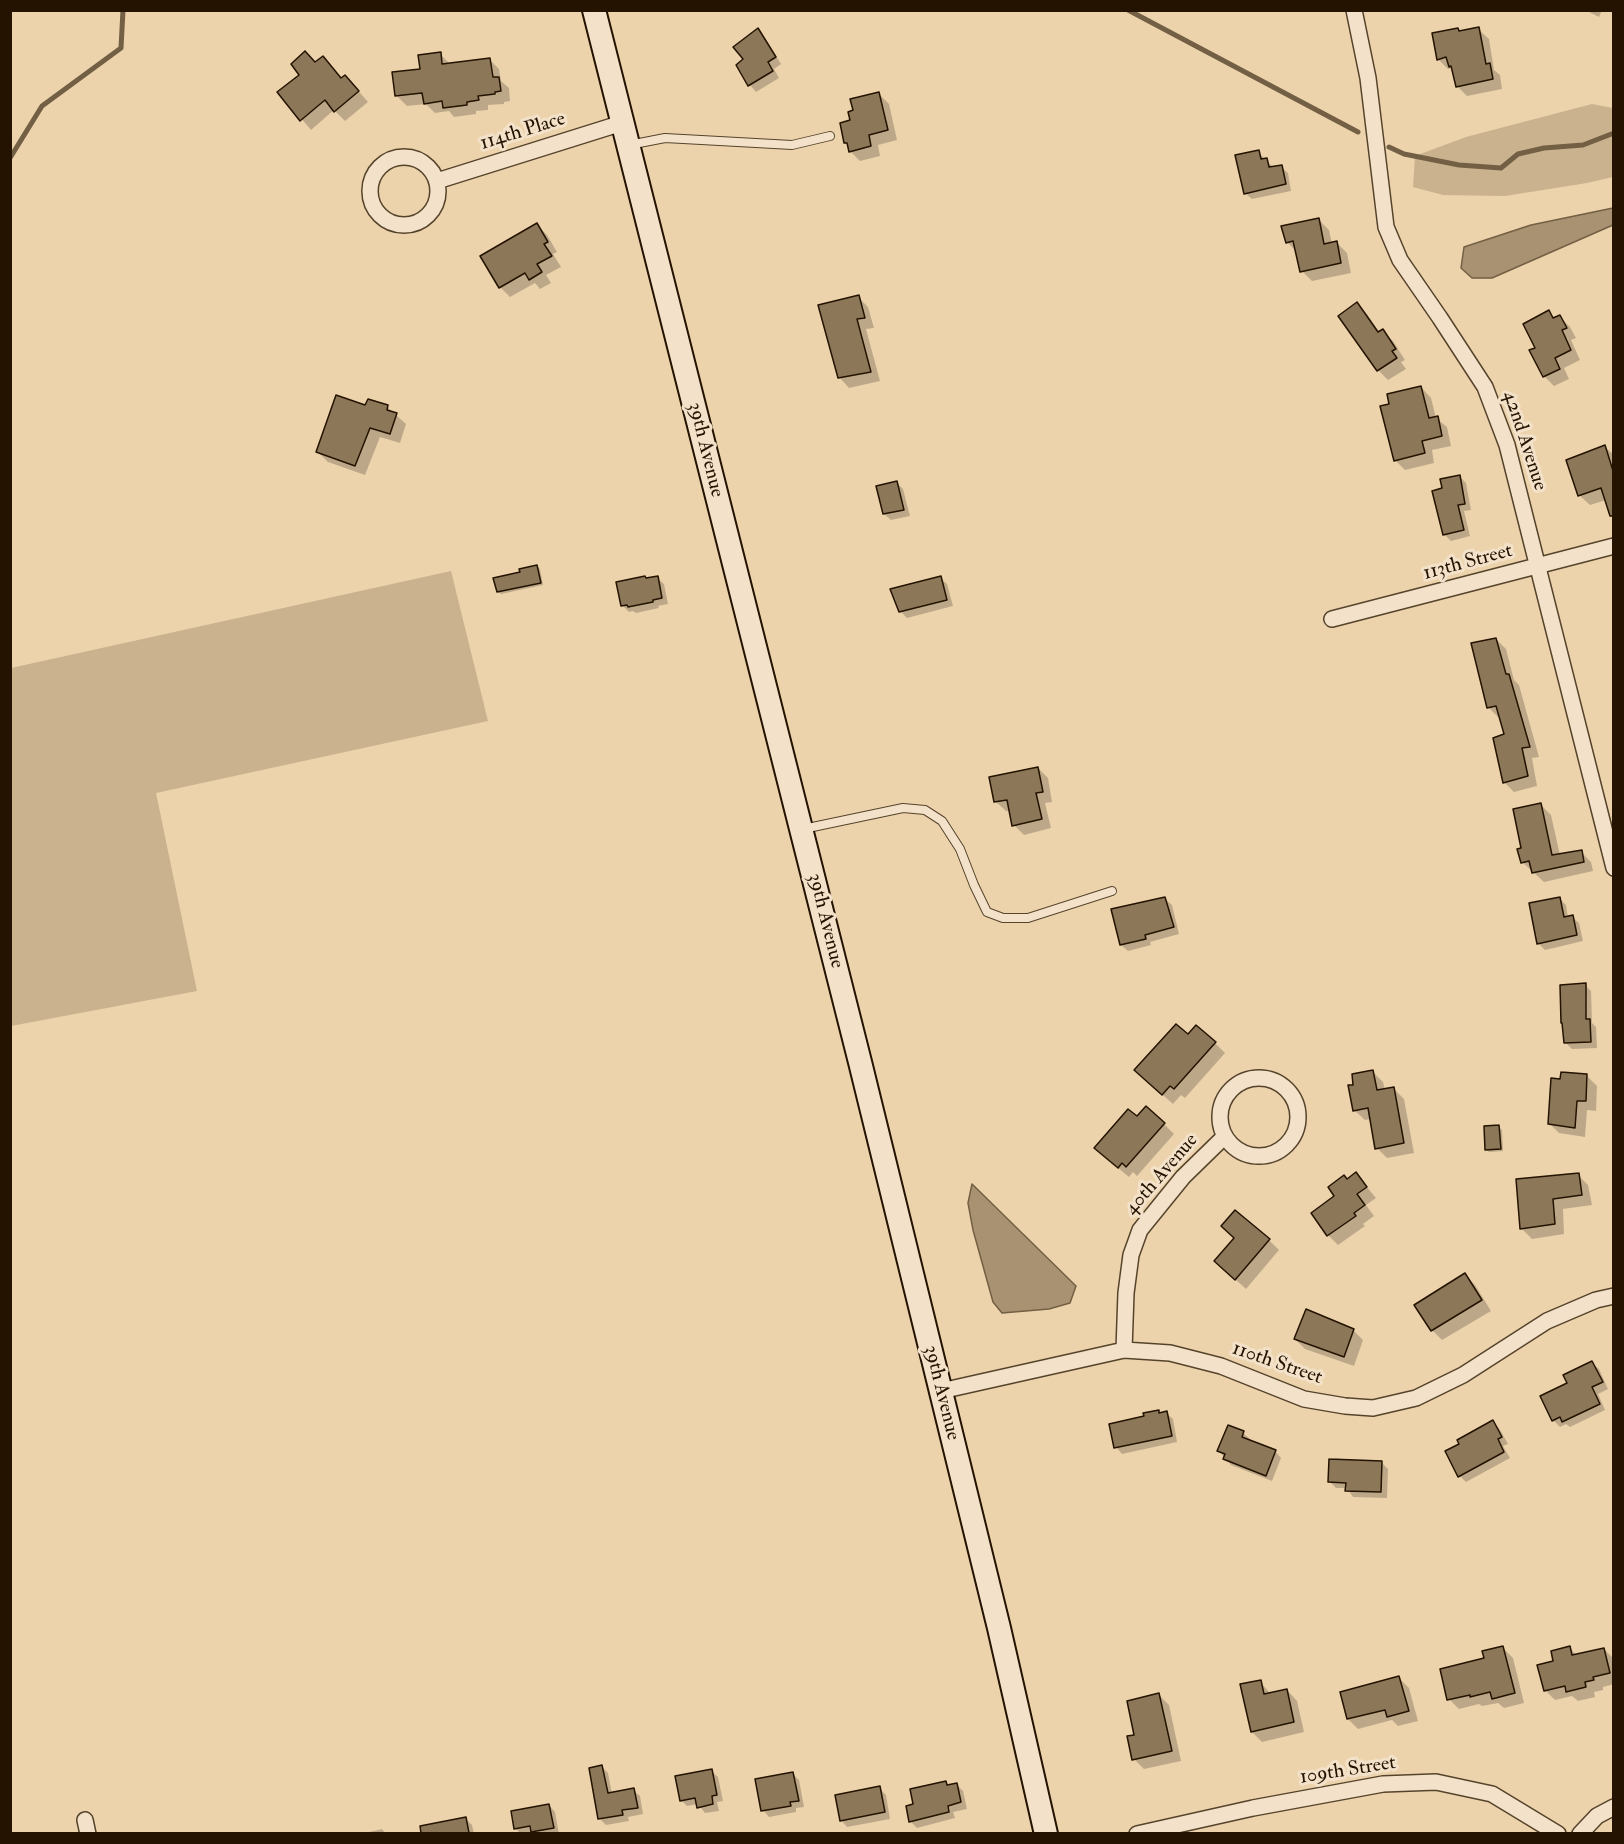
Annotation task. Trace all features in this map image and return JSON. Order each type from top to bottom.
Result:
[{"type":"main road","name":"39th Avenue","points":[[594,10],[941,1391],[1047,1833]]},
{"type":"street","name":"42nd Avenue","points":[[1354,10],[1368,78],[1386,227],[1400,260],[1485,387],[1507,445],[1614,868]]},
{"type":"street","name":"114th Place","points":[[437,181],[622,123]]},
{"type":"street","points":[[415,158],[432,171],[437,181],[439,192],[437,204],[421,222],[398,225],[387,221],[372,203],[371,182],[383,164],[393,159],[415,158]]},
{"type":"street","name":"113th Street","points":[[1332,619],[1614,546]]},
{"type":"street","name":"40th Avenue","points":[[1254,1077],[1278,1082],[1289,1090],[1296,1101],[1299,1114],[1292,1139],[1282,1149],[1271,1155],[1244,1154],[1233,1147],[1225,1136],[1220,1124],[1223,1099],[1241,1081],[1254,1077]]},
{"type":"street","name":"40th Avenue","points":[[1124,1350],[1126,1293],[1131,1255],[1140,1230],[1183,1177],[1225,1136]]},
{"type":"street","name":"110th Street","points":[[941,1391],[1124,1350],[1170,1353],[1221,1366],[1304,1399],[1373,1408],[1416,1398],[1463,1375],[1547,1321],[1596,1300],[1614,1296]]},
{"type":"street","name":"109th Street","points":[[1137,1833],[1253,1808],[1383,1784],[1436,1782],[1492,1794],[1558,1833]]},
{"type":"street","points":[[1580,1833],[1597,1815],[1614,1807]]},
{"type":"lane","points":[[628,145],[665,138],[792,145],[830,136]]},
{"type":"lane","points":[[801,829],[903,808],[925,810],[942,821],[960,849],[987,912],[1003,918],[1028,918],[1112,891]]},
{"type":"shaded area","points":[[1592,104],[1613,108],[1613,177],[1505,196],[1443,195],[1413,187],[1415,156],[1466,137]]},
{"type":"shaded area","points":[[1613,208],[1613,225],[1492,278],[1472,278],[1461,268],[1464,247],[1531,225]]},
{"type":"shaded area","points":[[451,571],[488,721],[156,793],[197,991],[11,1026],[11,668]]},
{"type":"shaded area","points":[[972,1184],[1076,1286],[1070,1303],[1049,1309],[1002,1313],[993,1302],[973,1230],[968,1203]]},
{"type":"building","points":[[1479,27],[1486,64],[1490,63],[1493,79],[1456,87],[1451,66],[1449,67],[1446,57],[1437,60],[1432,33]]},
{"type":"building","points":[[758,28],[776,57],[768,62],[773,71],[748,86],[736,65],[743,59],[733,47]]},
{"type":"building","points":[[305,51],[315,62],[323,56],[341,78],[345,75],[359,91],[334,112],[325,100],[300,121],[277,92],[299,75],[291,64]]},
{"type":"building","points":[[441,52],[442,64],[490,58],[493,77],[499,77],[501,91],[478,96],[479,100],[467,102],[467,105],[443,108],[442,101],[424,104],[422,93],[395,96],[392,72],[420,69],[418,55]]},
{"type":"building","points":[[879,92],[888,130],[869,135],[871,146],[849,152],[847,143],[844,143],[840,123],[850,120],[848,112],[853,110],[850,99]]},
{"type":"building","points":[[1259,150],[1261,159],[1267,158],[1269,167],[1282,165],[1286,184],[1244,194],[1235,155]]},
{"type":"building","points":[[1319,218],[1324,244],[1337,241],[1341,263],[1300,272],[1293,241],[1286,243],[1281,226]]},
{"type":"building","points":[[537,223],[548,242],[544,244],[552,256],[537,264],[542,272],[529,280],[525,273],[499,288],[480,256]]},
{"type":"building","points":[[859,295],[865,318],[857,319],[871,372],[838,378],[818,305]]},
{"type":"building","points":[[1357,302],[1378,332],[1383,329],[1396,349],[1392,351],[1397,358],[1377,371],[1338,316]]},
{"type":"building","points":[[1549,310],[1553,318],[1560,315],[1567,328],[1562,330],[1571,350],[1555,358],[1560,369],[1543,377],[1529,350],[1535,348],[1523,324]]},
{"type":"building","points":[[1421,386],[1429,418],[1438,416],[1442,436],[1422,441],[1425,453],[1394,461],[1380,406],[1389,404],[1387,394]]},
{"type":"building","points":[[336,395],[365,405],[368,399],[388,405],[387,410],[397,413],[390,434],[370,428],[355,466],[316,452]]},
{"type":"building","points":[[1605,445],[1614,474],[1614,516],[1610,516],[1601,488],[1578,496],[1566,460]]},
{"type":"building","points":[[1460,475],[1465,504],[1458,505],[1464,530],[1443,535],[1432,491],[1442,488],[1440,479]]},
{"type":"building","points":[[897,481],[904,510],[883,514],[876,486]]},
{"type":"building","points":[[537,565],[541,583],[497,592],[493,578],[520,572],[519,569]]},
{"type":"building","points":[[645,576],[646,578],[658,576],[662,598],[628,607],[627,605],[621,606],[616,582]]},
{"type":"building","points":[[941,576],[947,600],[899,612],[890,589]]},
{"type":"building","points":[[1496,638],[1530,747],[1522,748],[1528,776],[1503,783],[1493,738],[1504,734],[1496,706],[1487,708],[1471,643]]},
{"type":"building","points":[[1038,767],[1043,792],[1036,793],[1042,819],[1012,826],[1007,800],[994,802],[989,777]]},
{"type":"building","points":[[1541,803],[1552,855],[1582,850],[1584,862],[1532,873],[1529,861],[1521,863],[1517,849],[1521,848],[1513,809]]},
{"type":"building","points":[[1165,897],[1174,927],[1145,935],[1146,939],[1120,945],[1111,909]]},
{"type":"building","points":[[1560,897],[1564,917],[1573,915],[1577,935],[1537,944],[1529,903]]},
{"type":"building","points":[[1586,983],[1586,1019],[1590,1019],[1591,1042],[1564,1043],[1560,985]]},
{"type":"building","points":[[1176,1024],[1188,1034],[1196,1025],[1216,1042],[1174,1089],[1170,1086],[1162,1095],[1134,1070]]},
{"type":"building","points":[[1373,1070],[1377,1090],[1394,1087],[1404,1143],[1375,1149],[1368,1108],[1353,1111],[1348,1085],[1353,1085],[1352,1074]]},
{"type":"building","points":[[1561,1072],[1587,1074],[1586,1101],[1577,1101],[1575,1128],[1548,1124],[1551,1078],[1560,1079]]},
{"type":"building","points":[[1146,1106],[1165,1123],[1126,1167],[1122,1163],[1118,1168],[1094,1148],[1128,1109],[1137,1116]]},
{"type":"building","points":[[1499,1125],[1501,1149],[1485,1150],[1484,1126]]},
{"type":"building","points":[[1356,1172],[1367,1187],[1357,1194],[1365,1205],[1354,1213],[1356,1216],[1327,1236],[1311,1213],[1334,1196],[1328,1187],[1344,1175],[1347,1179]]},
{"type":"building","points":[[1579,1173],[1582,1195],[1553,1199],[1555,1224],[1520,1229],[1516,1179]]},
{"type":"building","points":[[1235,1210],[1270,1239],[1235,1280],[1214,1261],[1234,1238],[1221,1226]]},
{"type":"building","points":[[1465,1273],[1482,1300],[1431,1331],[1414,1305]]},
{"type":"building","points":[[1306,1309],[1354,1329],[1344,1357],[1294,1339]]},
{"type":"building","points":[[1592,1361],[1603,1382],[1592,1387],[1600,1404],[1562,1422],[1560,1417],[1552,1421],[1540,1396],[1567,1383],[1563,1375]]},
{"type":"building","points":[[1159,1410],[1159,1413],[1167,1411],[1172,1436],[1114,1448],[1109,1424]]},
{"type":"building","points":[[1493,1420],[1502,1437],[1498,1439],[1504,1452],[1458,1477],[1445,1451],[1459,1444],[1457,1440]]},
{"type":"building","points":[[1228,1425],[1244,1431],[1242,1437],[1276,1450],[1266,1476],[1223,1459],[1225,1454],[1217,1451]]},
{"type":"building","points":[[1329,1459],[1382,1461],[1381,1492],[1345,1491],[1346,1483],[1328,1482]]},
{"type":"building","points":[[1503,1646],[1515,1693],[1492,1699],[1490,1692],[1447,1700],[1440,1669],[1484,1658],[1482,1651]]},
{"type":"building","points":[[1570,1646],[1572,1655],[1604,1648],[1610,1673],[1593,1677],[1594,1680],[1585,1682],[1586,1687],[1566,1692],[1565,1686],[1544,1691],[1537,1665],[1553,1661],[1551,1651]]},
{"type":"building","points":[[1399,1676],[1409,1711],[1387,1717],[1385,1710],[1347,1719],[1340,1692]]},
{"type":"building","points":[[1261,1680],[1264,1694],[1287,1689],[1294,1722],[1251,1732],[1240,1684]]},
{"type":"building","points":[[1159,1693],[1172,1751],[1132,1760],[1127,1736],[1134,1735],[1127,1701]]},
{"type":"building","points":[[602,1765],[608,1793],[634,1788],[638,1808],[622,1810],[623,1815],[598,1819],[589,1768]]},
{"type":"building","points":[[712,1769],[717,1795],[712,1796],[713,1804],[697,1808],[695,1798],[680,1801],[675,1776]]},
{"type":"building","points":[[793,1772],[799,1801],[790,1802],[791,1806],[761,1811],[755,1779]]},
{"type":"building","points":[[946,1781],[947,1785],[957,1783],[961,1802],[948,1806],[949,1812],[909,1822],[906,1806],[913,1804],[910,1789]]},
{"type":"building","points":[[880,1786],[885,1812],[840,1821],[835,1795]]},
{"type":"building","points":[[549,1804],[554,1828],[531,1832],[530,1826],[514,1829],[511,1811]]},
{"type":"building","points":[[466,1817],[469,1833],[421,1833],[420,1826]]},
{"type":"waterway","points":[[10,158],[42,106],[121,48],[123,10]]},
{"type":"waterway","points":[[1128,10],[1358,132]]},
{"type":"waterway","points":[[1389,147],[1404,154],[1459,165],[1501,168],[1518,154],[1544,148],[1583,145],[1614,133]]}]
